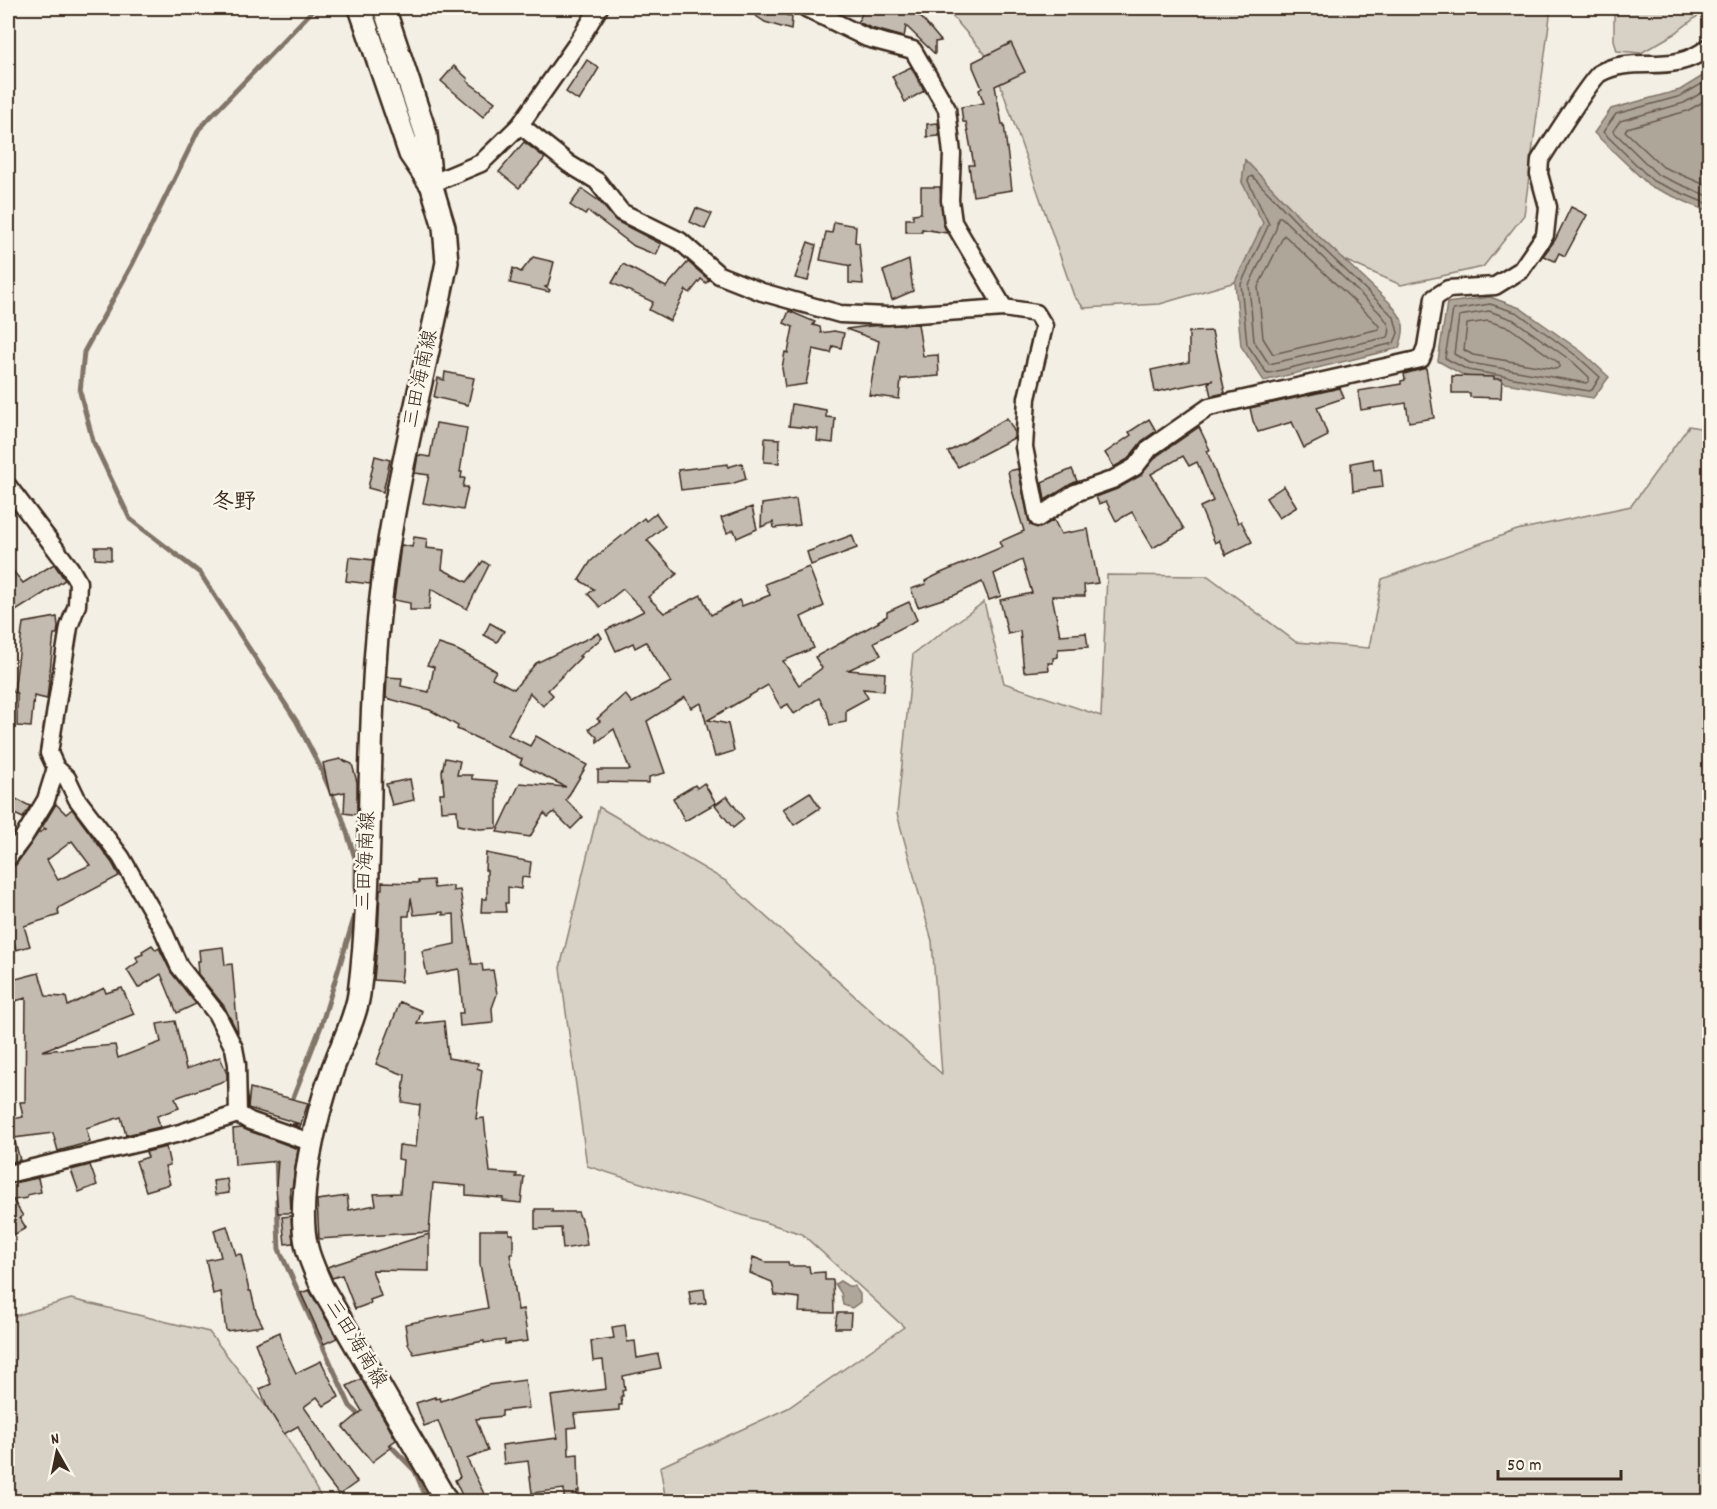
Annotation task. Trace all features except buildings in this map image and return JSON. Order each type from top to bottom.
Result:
[{"type":"main road","name":"三田海南線","points":[[360,8],[410,154],[431,184]]},
{"type":"main road","name":"三田海南線","points":[[384,8],[426,134],[431,184],[444,227],[447,262],[394,509],[377,638],[361,980],[358,999],[328,1082],[313,1143],[303,1219],[307,1249],[321,1287],[447,1502]]},
{"type":"street","points":[[431,184],[482,163],[520,125],[599,8]]},
{"type":"street","points":[[806,8],[867,38],[913,50],[947,109],[952,154],[950,200],[952,222],[1004,308]]},
{"type":"street","points":[[520,125],[569,164],[597,181],[621,212],[680,241],[720,275],[762,292],[840,314],[888,316],[1004,308],[1036,313],[1044,326],[1027,398],[1024,447],[1038,518],[1075,493],[1112,480],[1135,467],[1150,448],[1209,407],[1421,359],[1426,347],[1434,298],[1448,289],[1495,286],[1521,270],[1545,235],[1548,207],[1539,174],[1540,160],[1598,74],[1619,66],[1674,63],[1698,55],[1710,46]]},
{"type":"street","points":[[8,486],[78,582],[77,605],[69,627],[49,753],[56,768],[67,778],[77,799],[121,857],[163,930],[180,966],[216,1013],[234,1048],[237,1064],[238,1114]]},
{"type":"street","points":[[8,858],[46,800],[56,768]]},
{"type":"street","points":[[8,1174],[180,1133],[238,1114],[250,1121],[313,1143]]},
{"type":"shaded area","points":[[945,8],[1551,8],[1524,215],[1483,267],[1401,285],[1344,260],[1245,160],[1242,182],[1264,223],[1235,282],[1160,304],[1084,308],[1074,296],[993,63]]},
{"type":"shaded area","points":[[1614,8],[1708,8],[1674,34],[1641,53],[1617,51],[1614,40]]},
{"type":"shaded area","points":[[1689,426],[1710,430],[1709,1501],[666,1501],[660,1467],[788,1408],[904,1327],[802,1234],[587,1166],[560,968],[599,807],[726,881],[942,1074],[932,941],[897,814],[913,654],[984,602],[1004,683],[1101,716],[1107,575],[1208,576],[1296,642],[1369,648],[1382,579],[1517,530],[1631,506]]},
{"type":"shaded area","points":[[71,1299],[209,1332],[279,1423],[323,1501],[8,1502],[8,1318]]},
{"type":"water","points":[[1709,72],[1709,212],[1650,186],[1594,133],[1611,109],[1680,90]]},
{"type":"water","points":[[1245,160],[1312,230],[1394,308],[1403,323],[1399,348],[1264,381],[1241,346],[1235,282],[1263,223],[1242,182]]},
{"type":"water","points":[[1490,297],[1520,308],[1582,352],[1609,377],[1593,398],[1465,376],[1438,361],[1447,303]]},
{"type":"water","points":[[840,1281],[848,1286],[854,1286],[860,1294],[860,1302],[852,1308],[843,1305],[841,1293],[835,1284]]},
{"type":"waterway","points":[[291,1103],[321,1026],[356,912],[356,861],[342,817],[297,722],[200,573],[130,519],[93,441],[80,392],[84,352],[133,263],[199,129],[315,8]]},
{"type":"waterway","points":[[276,1155],[277,1185]]},
{"type":"waterway","points":[[277,1200],[279,1249],[350,1406],[364,1419]]},
{"type":"waterway","points":[[385,1440],[415,1471],[428,1502]]},
{"type":"district","name":"冬野","points":[[234,503]]}]
